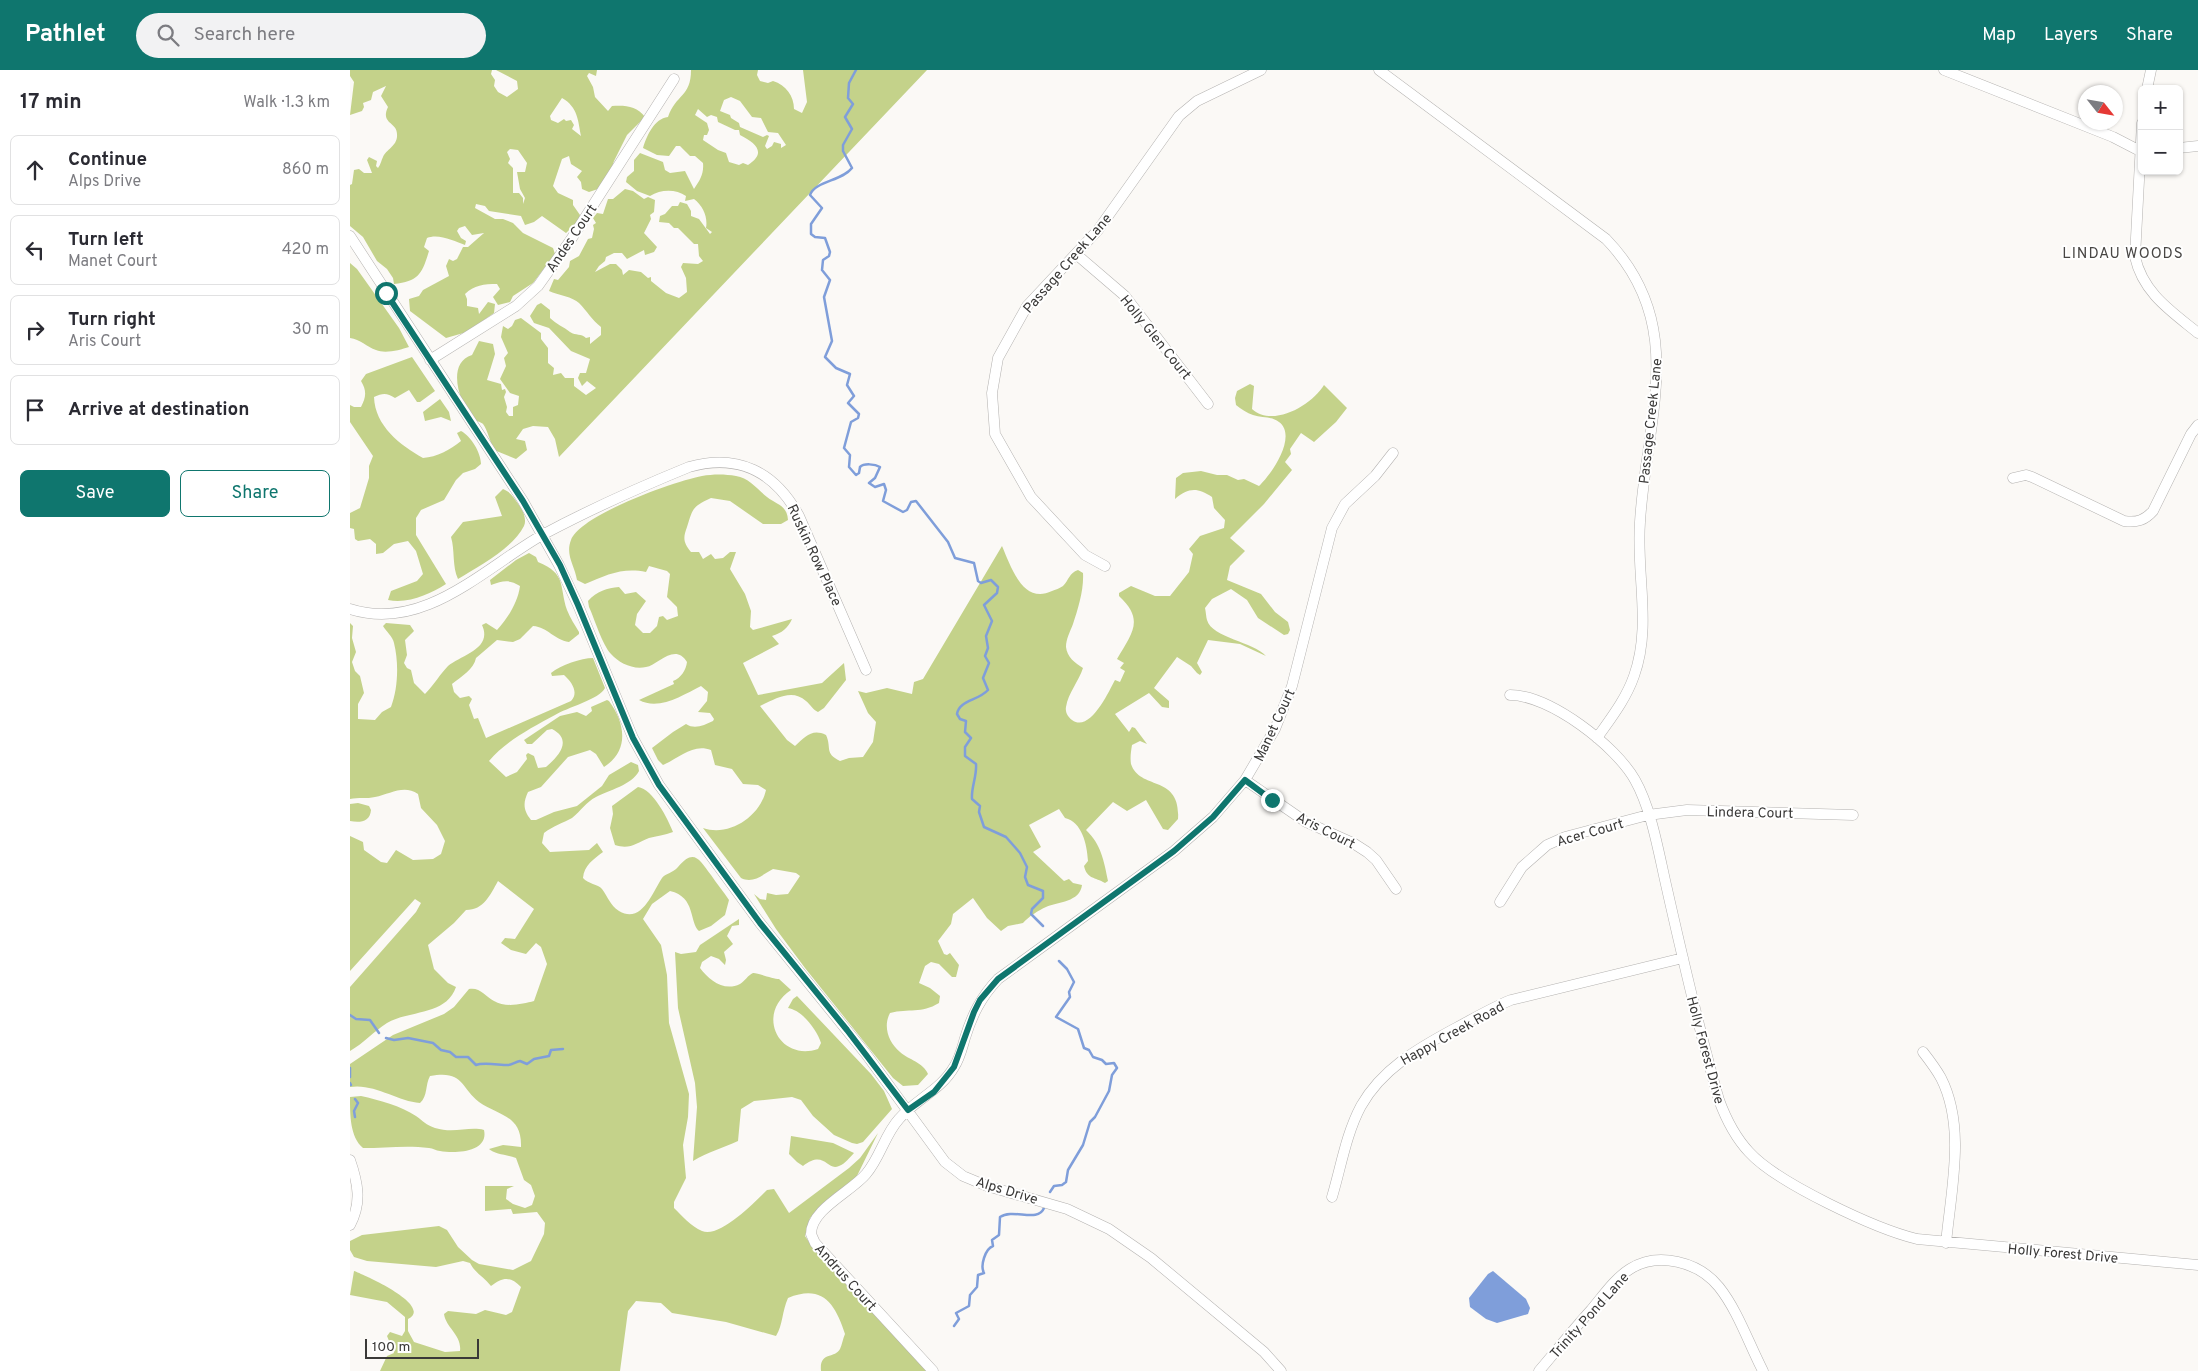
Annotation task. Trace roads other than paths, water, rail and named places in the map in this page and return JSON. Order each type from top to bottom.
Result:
[{"type":"street","name":"Passage Creek Lane","points":[[1105,566],[1085,555],[1031,497],[995,434],[992,393],[998,358],[1027,306],[1098,230],[1179,116],[1197,100],[1261,70]]},
{"type":"street","name":"Passage Creek Lane","points":[[1379,70],[1606,239],[1627,263],[1647,300],[1654,332],[1657,370],[1640,523],[1643,607],[1641,649],[1628,692],[1597,738]]},
{"type":"street","points":[[1944,70],[2113,137],[2138,150]]},
{"type":"street","points":[[2148,85],[2150,70]]},
{"type":"street","name":"Andes Court","points":[[430,360],[516,306],[538,286],[566,248],[674,79]]},
{"type":"street","points":[[2183,148],[2198,146]]},
{"type":"street","points":[[2140,175],[2135,256],[2138,267],[2147,287],[2154,296],[2198,333]]},
{"type":"street","name":"Alps Drive","points":[[350,236],[523,501],[543,535],[578,605],[633,738],[659,785],[765,931],[847,1030],[908,1110],[938,1154],[954,1170],[987,1186],[1067,1208],[1109,1229],[1151,1258],[1264,1352],[1282,1371]]},
{"type":"street","name":"Holly Glen Court","points":[[1076,254],[1125,296],[1208,404]]},
{"type":"street","points":[[2014,478],[2026,475],[2032,477],[2124,521],[2138,521],[2144,519],[2153,510],[2191,434],[2198,425]]},
{"type":"street","name":"Manet Court","points":[[908,1110],[934,1092],[954,1067],[980,1000],[998,979],[1174,851],[1213,817],[1245,780],[1275,729],[1292,686],[1332,528],[1346,504],[1356,492],[1375,476],[1393,453]]},
{"type":"street","name":"Ruskin Row Place","points":[[350,610],[387,614],[424,607],[453,593],[543,535],[617,499],[694,466],[722,462],[736,464],[757,471],[777,484],[793,505],[866,670]]},
{"type":"street","name":"Holly Forest Drive","points":[[1510,695],[1526,696],[1546,703],[1597,738],[1626,766],[1643,796],[1719,1100],[1732,1130],[1750,1153],[1777,1174],[1800,1188],[1891,1232],[1917,1239],[2198,1265]]},
{"type":"street","name":"Aris Court","points":[[1245,780],[1306,822],[1357,845],[1367,852],[1376,860],[1396,890]]},
{"type":"street","name":"Lindera Court","points":[[1648,815],[1688,810],[1853,815]]},
{"type":"street","name":"Acer Court","points":[[1500,902],[1522,867],[1547,845],[1565,837],[1648,815]]},
{"type":"street","name":"Happy Creek Road","points":[[1332,1197],[1354,1121],[1360,1107],[1382,1078],[1412,1053],[1511,1000],[1683,958]]},
{"type":"street","points":[[1923,1052],[1941,1077],[1953,1117],[1954,1162],[1946,1243]]},
{"type":"street","name":"Andrus Court","points":[[908,1110],[896,1123],[871,1168],[856,1185],[823,1211],[814,1224],[811,1234],[815,1243],[933,1371]]},
{"type":"street","points":[[350,1160],[358,1184],[358,1194],[355,1214],[350,1225]]},
{"type":"street","name":"Trinity Pond Lane","points":[[1539,1371],[1620,1277],[1637,1265],[1662,1260],[1688,1265],[1716,1283],[1732,1309],[1763,1371]]},
{"type":"water","points":[[1493,1271],[1526,1299],[1530,1308],[1528,1314],[1497,1323],[1486,1319],[1470,1307],[1469,1298],[1488,1274]]},
{"type":"waterway","points":[[856,70],[849,83],[848,98],[853,104],[845,117],[852,129],[843,145],[843,151],[852,168],[842,176],[817,187],[810,195],[822,208],[811,224],[811,234],[815,237],[825,238],[830,252],[829,256],[823,260],[822,270],[830,280],[824,297],[832,341],[825,357],[836,368],[850,374],[847,385],[854,396],[848,403],[859,414],[858,418],[851,422],[844,448],[850,455],[849,467],[856,475],[859,473],[860,467],[864,465],[880,467],[875,478],[869,483],[875,487],[884,484],[886,490],[883,501],[903,512],[907,510],[911,502],[916,501],[948,542],[955,558],[974,563],[978,581],[981,583],[991,580],[998,587],[997,593],[984,605],[992,621],[986,636],[988,648],[985,656],[989,663],[983,678],[988,690],[961,706],[957,714],[960,719],[966,721],[965,732],[971,738],[965,747],[965,756],[976,764],[972,799],[980,806],[979,812],[984,827],[1006,837],[1020,853],[1027,867],[1025,877],[1028,885],[1043,891],[1043,898],[1032,909],[1031,914],[1043,926]]},
{"type":"waterway","points":[[1050,1192],[1054,1186],[1062,1185],[1066,1182],[1068,1170],[1083,1145],[1090,1122],[1095,1117],[1109,1091],[1112,1075],[1117,1068],[1114,1063],[1106,1064],[1102,1060],[1093,1057],[1089,1050],[1084,1048],[1078,1029],[1056,1017],[1070,997],[1069,992],[1074,982],[1067,969],[1059,961]]},
{"type":"waterway","points":[[350,1015],[356,1019],[370,1020],[379,1033]]},
{"type":"waterway","points":[[386,1038],[394,1040],[408,1038],[433,1043],[441,1050],[450,1052],[456,1057],[468,1057],[476,1065],[509,1065],[520,1061],[527,1064],[534,1059],[549,1056],[551,1050],[563,1049]]},
{"type":"waterway","points":[[350,1068],[350,1077]]},
{"type":"waterway","points":[[355,1099],[358,1103],[354,1111],[355,1117]]},
{"type":"waterway","points":[[954,1326],[959,1319],[956,1313],[969,1306],[970,1295],[977,1287],[978,1275],[984,1273],[984,1258],[988,1250],[993,1246],[992,1240],[999,1235],[1000,1217],[1012,1214],[1036,1214],[1044,1208]]},
{"type":"district","name":"LINDAU WOODS","points":[[2123,253]]}]
